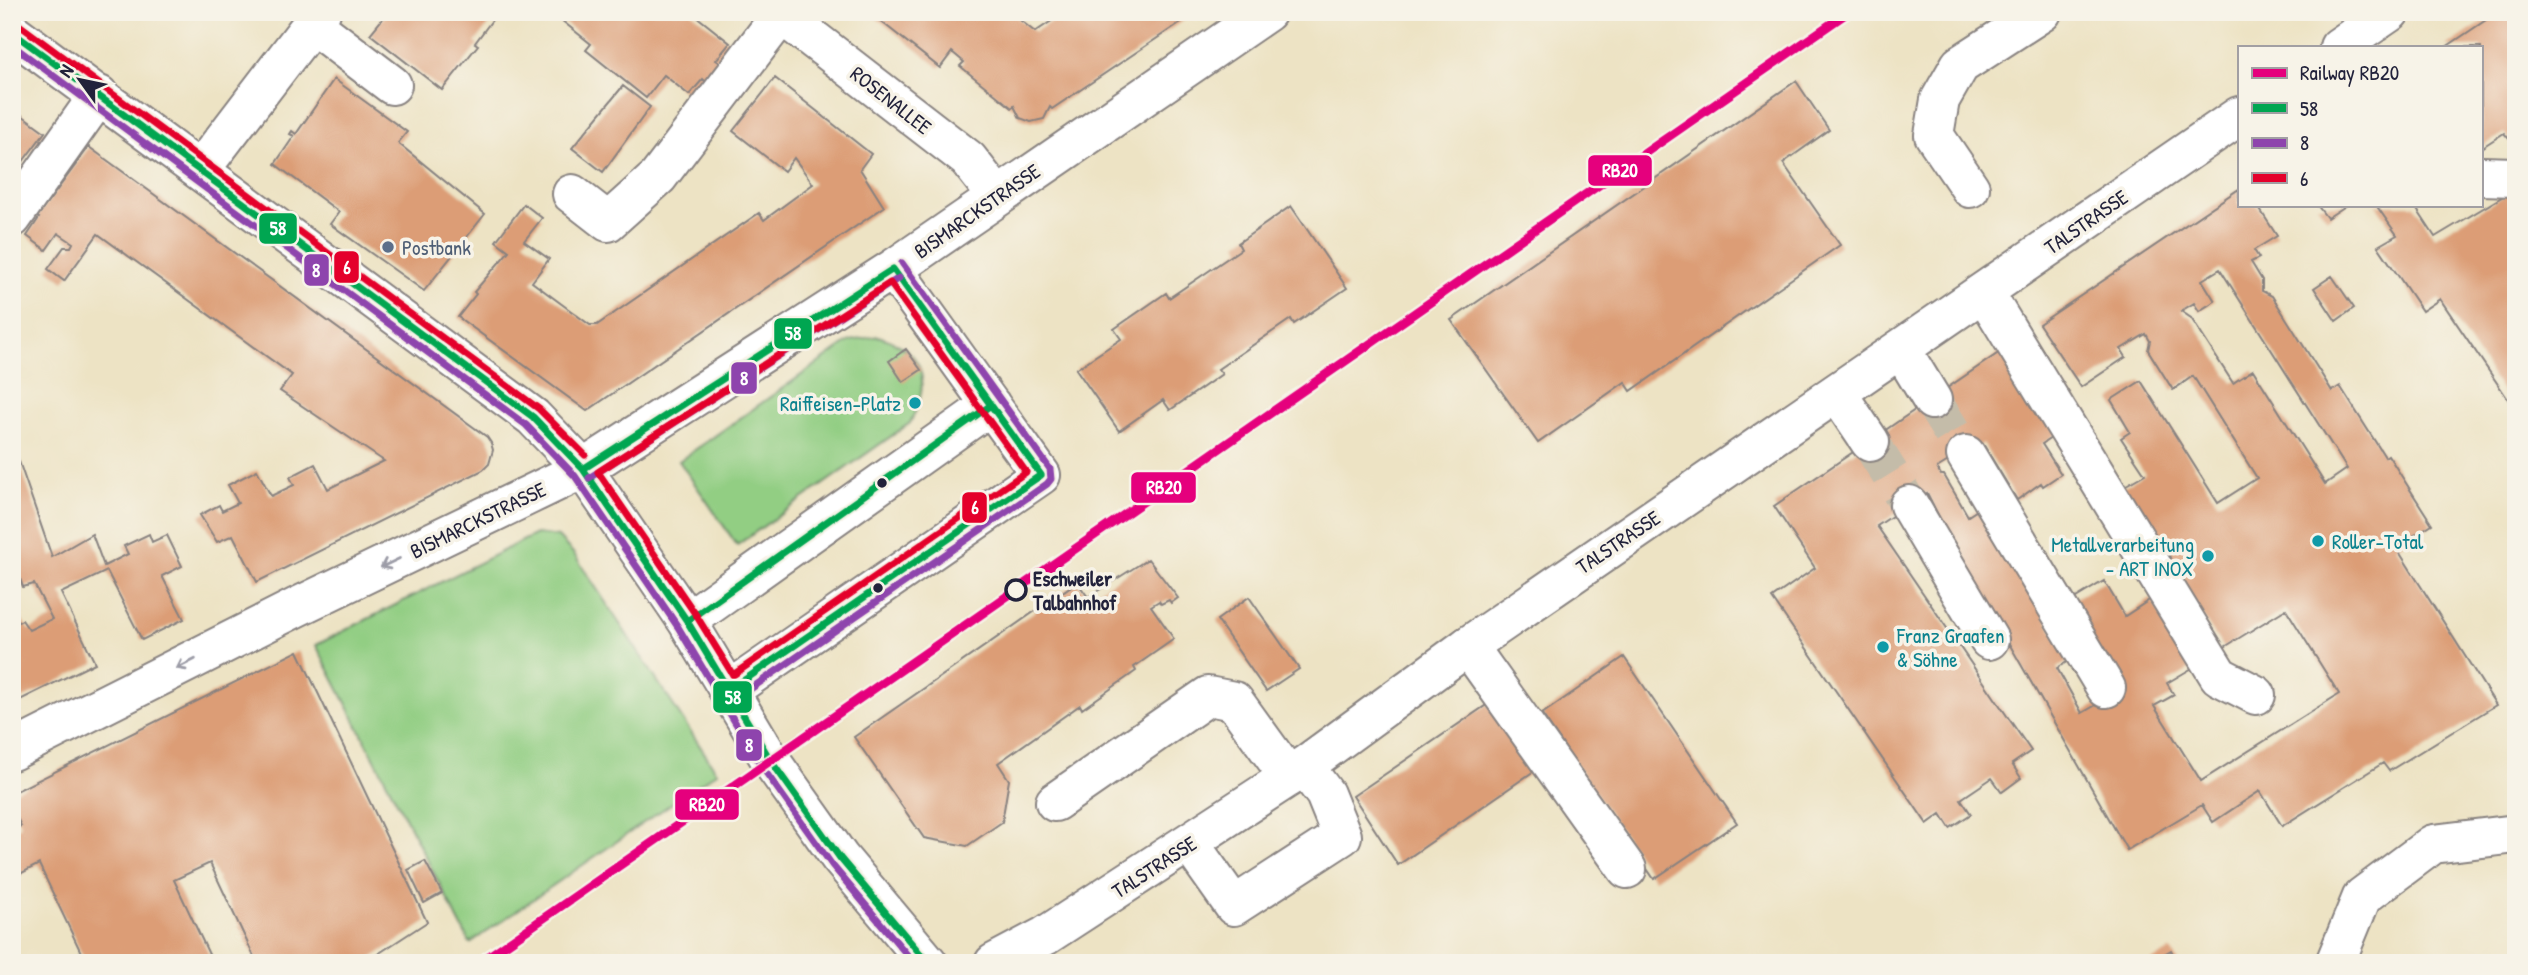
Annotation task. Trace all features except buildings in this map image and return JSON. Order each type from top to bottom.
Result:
[{"type":"street","name":"BISMARCKSTRASSE","points":[[12,751],[297,607],[583,469],[893,269],[1267,12]]},
{"type":"street","points":[[1970,188],[1934,135],[1940,100],[1961,65],[2042,12]]},
{"type":"street","name":"ROSENALLEE","points":[[779,14],[968,159],[997,196]]},
{"type":"street","points":[[572,194],[608,222],[658,177],[779,14]]},
{"type":"street","points":[[201,169],[316,18],[392,85]]},
{"type":"street","points":[[12,32],[533,416],[583,469],[687,621],[760,744],[840,858],[928,963]]},
{"type":"street","points":[[12,218],[99,95]]},
{"type":"street","name":"TALSTRASSE","points":[[994,963],[1045,936],[1190,844],[1297,771],[1468,646],[2238,117]]},
{"type":"street","points":[[2482,176],[2516,177]]},
{"type":"street","points":[[730,690],[1041,475],[893,269]]},
{"type":"street","points":[[1984,292],[2219,676],[2256,695]]},
{"type":"street","points":[[1901,349],[1932,400]]},
{"type":"street","points":[[1837,393],[1870,442]]},
{"type":"street","points":[[687,621],[991,405]]},
{"type":"street","points":[[1966,455],[2106,688]]},
{"type":"street","points":[[1909,505],[1989,640]]},
{"type":"street","points":[[1468,646],[1627,870]]},
{"type":"street","points":[[1055,802],[1208,696],[1234,701],[1297,771],[1325,794],[1342,836],[1234,906],[1190,844]]},
{"type":"street","points":[[2335,963],[2362,897],[2433,844],[2516,834]]},
{"type":"green space","points":[[878,336],[907,350],[920,370],[921,394],[910,423],[737,545],[679,461],[850,341]]},
{"type":"green space","points":[[536,534],[558,537],[574,554],[717,772],[470,943],[316,645]]},
{"type":"tunnel","points":[[1932,400],[1966,455]]},
{"type":"tunnel","points":[[1870,442],[1909,505]]},
{"type":"rail line","name":"RB20","points":[[479,963],[1848,12]]},
{"type":"transit line","name":"6","points":[[18,24],[539,409],[585,455]]},
{"type":"transit line","name":"58","points":[[12,32],[533,417],[583,469],[687,621],[771,761],[840,858],[928,963]]},
{"type":"transit line","name":"8","points":[[12,45],[526,425],[575,476],[678,627],[762,767],[832,865],[914,963]]},
{"type":"transit line","name":"8","points":[[736,699],[1051,479],[1050,469],[902,263]]},
{"type":"transit line","name":"58","points":[[583,469],[893,269],[1041,475],[730,690]]},
{"type":"transit line","name":"8","points":[[589,478],[899,278]]},
{"type":"transit line","name":"6","points":[[890,283],[1026,472],[733,675],[696,615],[598,472],[890,283]]},
{"type":"transit line","name":"58","points":[[687,621],[991,405]]},
{"type":"place","name":"Postbank","points":[[388,247]]},
{"type":"place","name":"Raiffeisen-Platz","points":[[915,403]]},
{"type":"place","name":"Roller-Total","points":[[2318,541]]},
{"type":"place","name":"Metallverarbeitung - ART INOX","points":[[2208,556]]},
{"type":"place","name":"Eschweiler Talbahnhof","points":[[1016,590]]},
{"type":"place","name":"Franz Graafen & Söhne","points":[[1883,647]]}]
